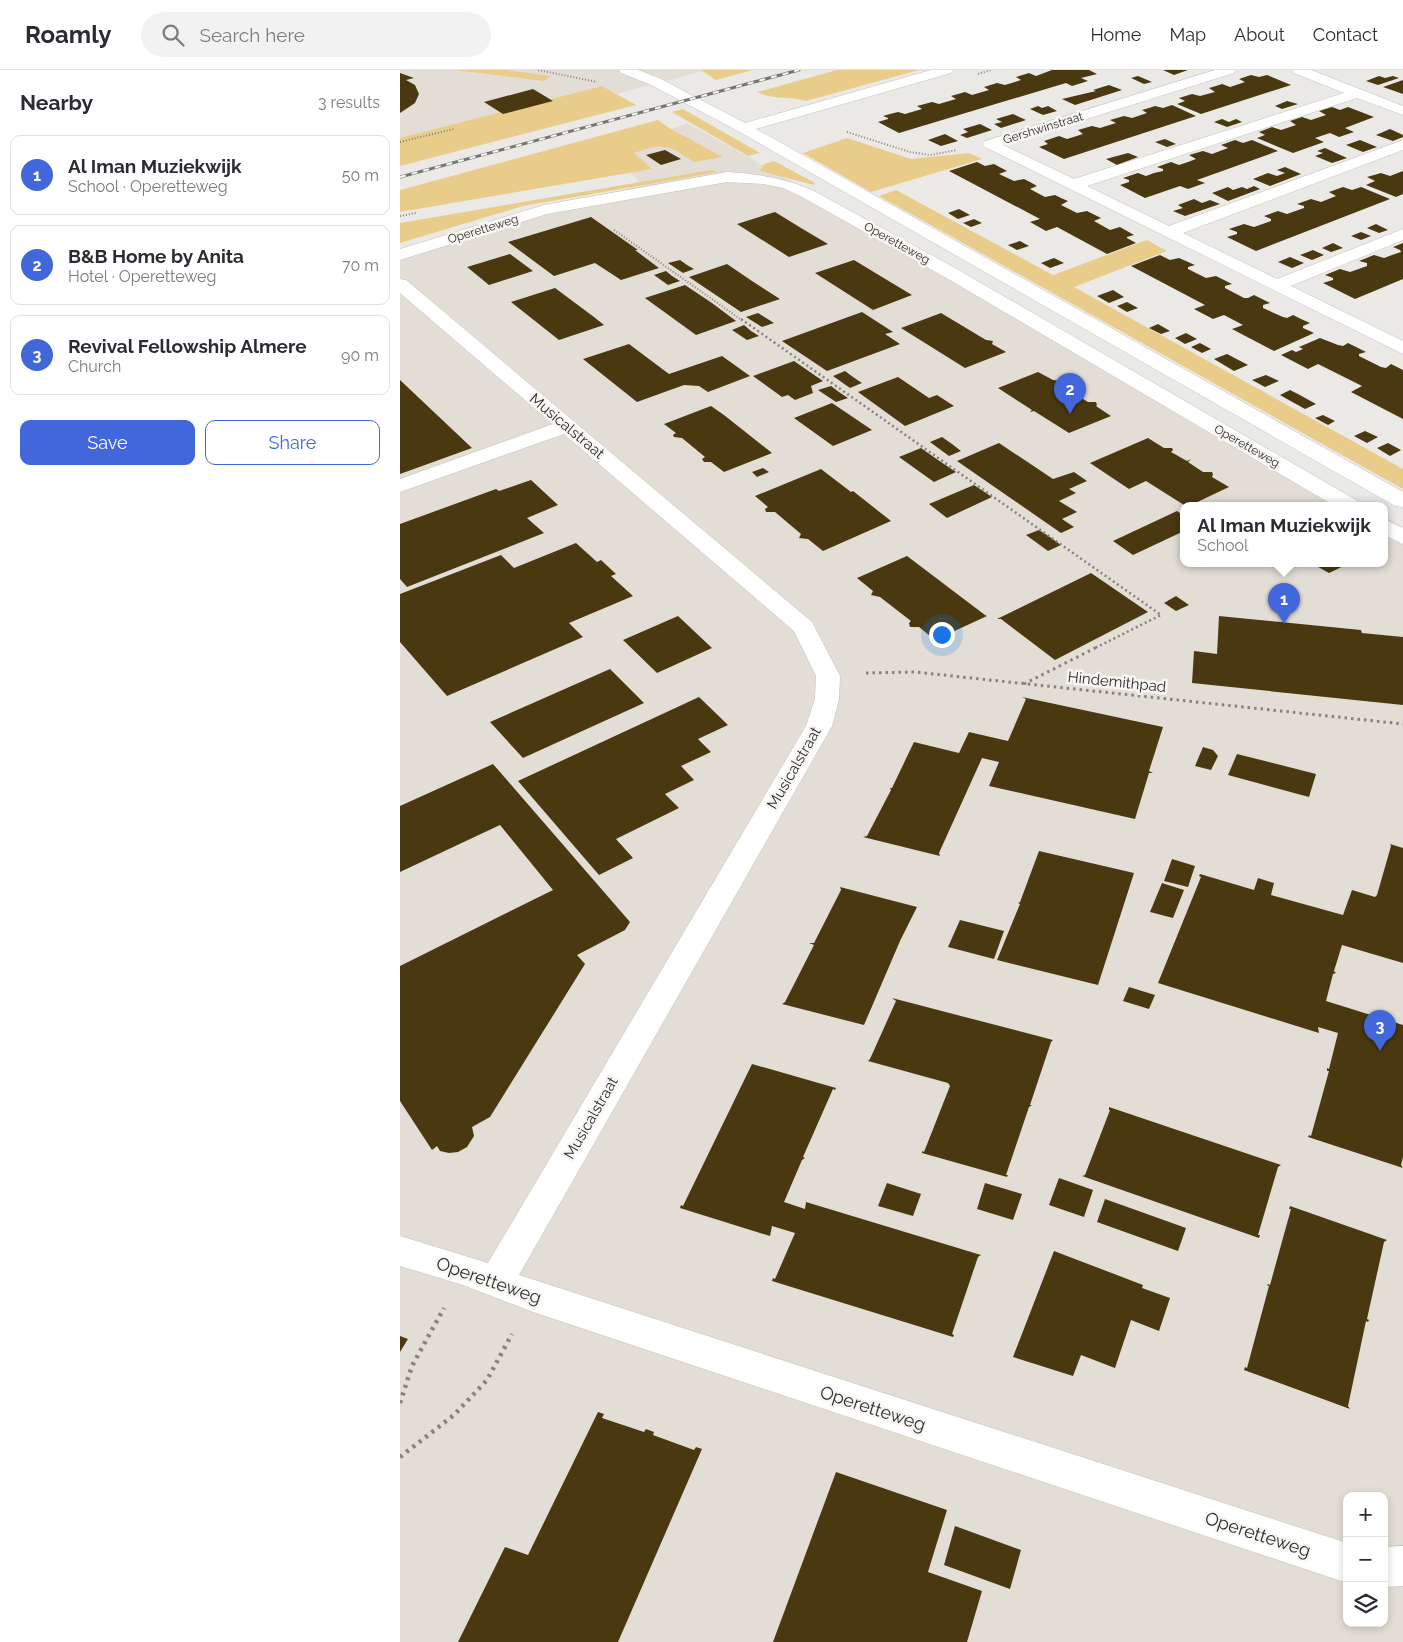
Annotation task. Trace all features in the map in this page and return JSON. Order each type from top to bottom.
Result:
[{"type":"street","points":[[626,70],[654,81],[743,128],[1403,501]]},
{"type":"street","points":[[743,128],[946,70]]},
{"type":"street","name":"Gershwinstraat","points":[[1229,70],[990,144],[1277,285],[1398,340]]},
{"type":"street","points":[[1299,70],[1403,111]]},
{"type":"street","points":[[1073,185],[1358,93]]},
{"type":"street","points":[[1169,232],[1403,145]]},
{"type":"street","name":"Operetteweg","points":[[400,255],[544,210],[577,204],[727,177],[763,179],[788,185],[808,194],[949,272],[1343,502]]},
{"type":"street","points":[[1277,285],[1403,234]]},
{"type":"street","name":"Musicalstraat","points":[[400,284],[804,627],[828,676],[827,699],[820,726],[480,1276]]},
{"type":"street","points":[[400,486],[566,426]]},
{"type":"street","points":[[1388,528],[1403,537]]},
{"type":"street","name":"Operetteweg","points":[[400,1251],[1343,1562]]},
{"type":"street","points":[[1388,1567],[1403,1566]]},
{"type":"path","points":[[400,142],[454,129]]},
{"type":"path","points":[[577,204],[1161,615],[1024,684]]},
{"type":"path","name":"Hindemithpad","points":[[828,676],[915,672],[1403,724]]},
{"type":"path","points":[[400,1403],[402,1392],[412,1367],[480,1276]]},
{"type":"path","points":[[400,1457],[454,1416],[487,1380],[533,1296]]},
{"type":"shaded area","points":[[400,70],[708,70],[400,150]]},
{"type":"shaded area","points":[[455,70],[506,70],[551,76],[544,81]]},
{"type":"shaded area","points":[[701,70],[753,70],[716,80]]},
{"type":"shaded area","points":[[837,70],[919,70],[806,101],[769,96],[757,92]]},
{"type":"shaded area","points":[[602,86],[636,105],[400,166],[400,138]]},
{"type":"shaded area","points":[[683,109],[760,153],[748,156],[672,112]]},
{"type":"shaded area","points":[[658,120],[669,128],[723,157],[694,162],[666,147],[653,147],[634,153],[652,169],[400,212],[400,190]]},
{"type":"shaded area","points":[[688,123],[1359,502],[1180,502],[1180,567],[1388,567],[1388,518],[1403,527],[1403,1642],[400,1642],[400,257],[642,184],[606,150]]},
{"type":"shaded area","points":[[847,138],[911,159],[969,153],[982,159],[871,192],[803,153]]},
{"type":"shaded area","points":[[774,161],[815,183],[814,185],[760,171],[764,164]]},
{"type":"shaded area","points":[[711,170],[718,172],[523,206],[400,243],[400,223]]},
{"type":"shaded area","points":[[896,190],[1053,275],[1147,240],[1167,251],[1074,287],[1403,469],[1403,489],[879,196]]},
{"type":"building","points":[[1052,70],[1089,70],[1097,74],[1081,78],[1088,81],[1072,86],[1066,83],[899,133],[878,122],[888,119],[883,116],[898,112],[905,114],[922,109],[917,106],[932,102],[939,104],[956,99],[951,96],[965,92],[972,95],[989,90],[984,87],[997,83],[1005,85],[1021,80],[1016,77],[1029,73],[1036,76]]},
{"type":"building","points":[[1163,70],[1188,70],[1174,75]]},
{"type":"building","points":[[400,73],[414,78],[406,80],[415,85],[419,94],[415,103],[400,113]]},
{"type":"building","points":[[1251,75],[1259,77],[1267,75],[1291,85],[1201,114],[1177,104],[1185,101],[1179,98],[1192,94],[1200,96],[1215,92],[1209,88],[1222,84],[1230,87],[1245,82],[1239,79]]},
{"type":"building","points":[[1138,76],[1152,82],[1144,84],[1131,78]]},
{"type":"building","points":[[1379,76],[1399,78],[1378,85],[1366,81]]},
{"type":"building","points":[[1403,80],[1403,94],[1383,87]]},
{"type":"building","points":[[1109,85],[1122,90],[1075,105],[1062,99],[1096,91],[1093,90]]},
{"type":"building","points":[[533,89],[553,101],[503,114],[484,102]]},
{"type":"building","points":[[1287,101],[1298,104],[1282,109],[1275,106]]},
{"type":"building","points":[[1172,105],[1196,116],[1064,159],[1039,147],[1048,144],[1044,141],[1059,136],[1067,139],[1083,134],[1078,130],[1092,126],[1100,128],[1116,123],[1110,120],[1124,116],[1132,118],[1147,113],[1142,110],[1155,106],[1163,108]]},
{"type":"building","points":[[1038,106],[1042,108],[1048,106],[1057,111],[1043,115],[1030,109]]},
{"type":"building","points":[[1332,107],[1340,110],[1348,107],[1374,117],[1345,128],[1354,132],[1339,137],[1330,133],[1315,138],[1324,142],[1293,153],[1257,138],[1265,135],[1259,132],[1272,127],[1281,130],[1296,125],[1290,121],[1302,117],[1311,120],[1326,115],[1319,111]]},
{"type":"building","points":[[1013,114],[1026,120],[1001,128],[994,124],[1002,122],[996,119]]},
{"type":"building","points":[[1222,119],[1229,122],[1236,119],[1242,122],[1227,127],[1214,122]]},
{"type":"building","points":[[980,124],[992,130],[967,138],[960,135],[968,132],[963,129]]},
{"type":"building","points":[[1390,129],[1403,135],[1403,137],[1393,141],[1376,135]]},
{"type":"building","points":[[945,134],[958,141],[941,146],[928,140]]},
{"type":"building","points":[[1165,139],[1176,144],[1167,147],[1155,142]]},
{"type":"building","points":[[1235,140],[1243,143],[1252,140],[1278,151],[1197,180],[1205,183],[1188,189],[1180,186],[1145,198],[1120,185],[1129,182],[1129,180],[1123,178],[1138,173],[1146,176],[1163,171],[1163,169],[1157,167],[1171,162],[1179,165],[1188,162],[1196,159],[1189,155],[1203,151],[1212,154],[1228,148],[1221,145]]},
{"type":"building","points":[[1360,140],[1377,147],[1363,152],[1346,145]]},
{"type":"building","points":[[1325,148],[1347,158],[1332,163],[1315,156],[1323,153],[1317,151]]},
{"type":"building","points":[[665,150],[681,159],[661,165],[646,155]]},
{"type":"building","points":[[1128,153],[1138,157],[1117,165],[1106,159]]},
{"type":"building","points":[[977,162],[985,166],[994,164],[1007,171],[999,174],[1014,181],[1024,179],[1030,182],[1037,186],[1030,189],[1045,197],[1055,195],[1068,201],[1061,205],[1077,213],[1087,211],[1101,218],[1094,221],[1110,230],[1120,227],[1134,235],[1127,238],[1136,243],[1107,254],[1057,227],[1046,231],[1030,222],[1040,219],[949,171]]},
{"type":"building","points":[[1285,167],[1301,174],[1270,186],[1253,179],[1268,173],[1277,176],[1285,173],[1277,170]]},
{"type":"building","points":[[1403,171],[1403,194],[1396,197],[1366,185],[1375,181],[1367,177],[1381,173],[1390,176]]},
{"type":"building","points":[[1254,186],[1260,189],[1228,201],[1212,193],[1228,187],[1233,190],[1242,187],[1247,189]]},
{"type":"building","points":[[1343,187],[1352,190],[1361,187],[1390,199],[1256,251],[1227,237],[1237,234],[1237,232],[1229,229],[1244,224],[1254,227],[1271,221],[1271,219],[1264,216],[1278,211],[1287,214],[1304,208],[1304,206],[1297,204],[1311,199],[1321,202],[1336,196],[1329,192]]},
{"type":"building","points":[[1194,199],[1202,203],[1210,200],[1220,204],[1185,216],[1173,211],[1183,208],[1178,205]]},
{"type":"building","points":[[959,209],[970,215],[958,219],[948,213]]},
{"type":"building","points":[[775,212],[828,244],[789,257],[737,224]]},
{"type":"building","points":[[591,217],[638,250],[635,250],[659,268],[621,280],[595,263],[554,276],[508,242]]},
{"type":"building","points":[[974,219],[982,223],[971,227],[963,223]]},
{"type":"building","points":[[1376,224],[1388,230],[1379,233],[1367,228]]},
{"type":"building","points":[[1361,232],[1371,236],[1361,240],[1351,236]]},
{"type":"building","points":[[1020,241],[1029,246],[1017,250],[1008,245]]},
{"type":"building","points":[[1333,243],[1343,248],[1331,252],[1322,248]]},
{"type":"building","points":[[1403,243],[1403,279],[1355,299],[1323,283],[1333,280],[1333,278],[1325,275],[1340,269],[1350,272],[1367,266],[1367,263],[1359,261],[1374,255],[1384,258],[1401,252],[1393,247]]},
{"type":"building","points":[[1313,250],[1324,255],[1312,260],[1300,255]]},
{"type":"building","points":[[510,254],[533,271],[489,285],[467,267]]},
{"type":"building","points":[[1160,255],[1170,260],[1179,258],[1195,265],[1188,267],[1188,269],[1206,278],[1216,276],[1232,284],[1225,286],[1225,288],[1244,298],[1254,295],[1270,303],[1263,305],[1263,308],[1283,317],[1287,318],[1293,315],[1310,323],[1303,326],[1303,328],[1314,333],[1274,351],[1232,329],[1243,325],[1224,315],[1213,319],[1194,309],[1205,305],[1131,266]]},
{"type":"building","points":[[1290,257],[1304,263],[1292,268],[1278,262]]},
{"type":"building","points":[[1054,258],[1064,263],[1050,268],[1041,263]]},
{"type":"building","points":[[680,260],[694,269],[683,273],[668,263]]},
{"type":"building","points":[[854,260],[912,295],[873,310],[815,273]]},
{"type":"building","points":[[727,264],[780,299],[741,312],[689,277]]},
{"type":"building","points":[[666,271],[680,281],[668,285],[654,275]]},
{"type":"building","points":[[685,285],[736,321],[696,335],[645,298]]},
{"type":"building","points":[[555,288],[604,325],[559,340],[511,302]]},
{"type":"building","points":[[1113,290],[1124,297],[1109,303],[1097,296]]},
{"type":"building","points":[[1127,302],[1138,308],[1127,312],[1117,306]]},
{"type":"building","points":[[862,312],[893,332],[885,334],[900,344],[827,371],[782,341]]},
{"type":"building","points":[[758,313],[774,323],[762,327],[746,317]]},
{"type":"building","points":[[941,313],[986,340],[993,341],[992,344],[1006,352],[965,368],[901,328]]},
{"type":"building","points":[[1158,324],[1170,331],[1161,334],[1149,328]]},
{"type":"building","points":[[744,325],[759,336],[747,340],[732,330]]},
{"type":"building","points":[[1186,333],[1197,339],[1185,344],[1175,338]]},
{"type":"building","points":[[1320,338],[1343,346],[1348,343],[1366,352],[1359,354],[1359,356],[1381,367],[1386,368],[1391,364],[1403,370],[1403,419],[1351,392],[1362,386],[1318,364],[1308,369],[1281,355],[1292,350],[1296,352],[1303,349],[1299,347]]},
{"type":"building","points":[[1200,343],[1211,349],[1202,353],[1191,347]]},
{"type":"building","points":[[629,344],[669,374],[722,356],[750,376],[708,392],[699,386],[684,385],[637,402],[583,359]]},
{"type":"building","points":[[1227,354],[1248,365],[1234,371],[1214,359]]},
{"type":"building","points":[[794,361],[823,381],[811,386],[813,393],[795,400],[788,395],[782,397],[753,376]]},
{"type":"building","points":[[845,371],[862,383],[850,388],[833,376]]},
{"type":"building","points":[[1038,372],[1053,380],[1061,381],[1060,385],[1088,402],[1096,402],[1096,406],[1111,416],[1069,433],[1034,411],[1030,412],[1032,410],[998,388]]},
{"type":"building","points":[[1266,375],[1279,381],[1265,387],[1252,380]]},
{"type":"building","points":[[898,377],[929,398],[937,395],[954,406],[905,426],[858,392]]},
{"type":"building","points":[[400,380],[472,448],[400,474]]},
{"type":"building","points":[[831,386],[848,398],[836,402],[818,390]]},
{"type":"building","points":[[1290,390],[1316,404],[1305,409],[1280,395]]},
{"type":"building","points":[[832,403],[872,430],[833,446],[794,418]]},
{"type":"building","points":[[711,406],[772,453],[724,472],[711,462],[704,462],[702,459],[705,457],[682,438],[674,437],[673,435],[676,433],[664,424]]},
{"type":"building","points":[[1323,415],[1335,421],[1328,425],[1315,418]]},
{"type":"building","points":[[1365,431],[1378,437],[1367,443],[1354,436]]},
{"type":"building","points":[[942,437],[961,451],[949,456],[930,442]]},
{"type":"building","points":[[1148,438],[1164,448],[1172,448],[1171,452],[1187,461],[1191,459],[1188,462],[1203,472],[1212,472],[1212,477],[1229,487],[1197,502],[1180,502],[1146,481],[1129,489],[1090,463]]},
{"type":"building","points":[[999,443],[1053,479],[1074,472],[1087,481],[1069,489],[1076,493],[1059,501],[1077,512],[1062,519],[1074,527],[1061,533],[957,461]]},
{"type":"building","points":[[1388,443],[1401,450],[1390,456],[1377,448]]},
{"type":"building","points":[[921,448],[956,472],[934,482],[899,457]]},
{"type":"building","points":[[763,468],[769,472],[757,477],[752,472]]},
{"type":"building","points":[[821,469],[891,521],[823,551],[808,539],[799,538],[801,534],[775,512],[766,512],[765,509],[768,507],[755,496]]},
{"type":"building","points":[[531,480],[558,505],[527,518],[544,533],[407,587],[400,579],[400,524],[496,489],[499,491]]},
{"type":"building","points":[[974,485],[992,497],[947,518],[929,504]]},
{"type":"building","points":[[1177,511],[1180,513],[1180,533],[1133,555],[1113,541]]},
{"type":"building","points":[[1039,530],[1061,545],[1048,551],[1026,535]]},
{"type":"building","points":[[576,543],[597,562],[601,560],[616,574],[611,576],[633,596],[569,623],[583,637],[447,696],[400,642],[400,594],[501,555],[514,568]]},
{"type":"building","points":[[907,556],[987,616],[935,640],[919,627],[910,627],[909,623],[911,621],[880,597],[871,595],[873,591],[857,578]]},
{"type":"building","points":[[1318,567],[1342,567],[1329,573]]},
{"type":"building","points":[[1091,573],[1148,612],[1055,660],[1001,619],[997,619]]},
{"type":"building","points":[[1176,596],[1189,605],[1176,611],[1164,603]]},
{"type":"building","points":[[678,616],[712,648],[657,673],[623,640]]},
{"type":"building","points":[[1219,616],[1361,630],[1362,633],[1403,637],[1403,705],[1192,683],[1194,651],[1217,654]]},
{"type":"building","points":[[610,669],[644,703],[523,758],[490,722]]},
{"type":"building","points":[[699,697],[728,725],[698,739],[711,752],[681,766],[694,780],[665,794],[679,808],[616,839],[633,858],[599,875],[518,781]]},
{"type":"building","points":[[1022,697],[1163,727],[1149,771],[1153,773],[1149,773],[1135,819],[989,786],[999,762],[982,758],[939,853],[940,856],[863,837],[867,836],[914,742],[959,753],[969,732],[1008,741],[1026,699]]},
{"type":"building","points":[[1203,747],[1213,750],[1218,756],[1211,770],[1195,766]]},
{"type":"building","points":[[1237,754],[1316,774],[1309,797],[1228,775]]},
{"type":"building","points":[[493,764],[630,922],[625,930],[577,955],[585,964],[490,1117],[472,1127],[474,1136],[467,1147],[458,1152],[449,1153],[440,1151],[437,1146],[432,1150],[400,1101],[400,966],[553,890],[500,825],[400,872],[400,806]]},
{"type":"building","points":[[1390,844],[1403,848],[1403,963],[1342,945],[1334,971],[1336,973],[1333,974],[1326,1001],[1403,1025],[1403,1157],[1401,1165],[1403,1168],[1308,1137],[1309,1135],[1311,1136],[1329,1071],[1327,1071],[1327,1068],[1329,1069],[1338,1033],[1318,1027],[1319,1033],[1158,983],[1201,877],[1199,876],[1200,874],[1254,890],[1258,878],[1274,883],[1271,895],[1343,915],[1352,890],[1375,897],[1377,895]]},
{"type":"building","points":[[1039,851],[1134,873],[1098,985],[997,960]]},
{"type":"building","points":[[1172,859],[1195,866],[1188,887],[1164,881]]},
{"type":"building","points":[[1162,883],[1184,890],[1173,918],[1150,912]]},
{"type":"building","points":[[840,887],[917,907],[900,941],[864,1025],[782,1004],[785,1002],[814,945],[809,943],[814,943],[841,890]]},
{"type":"building","points":[[960,920],[1004,931],[994,959],[948,947]]},
{"type":"building","points":[[1129,987],[1155,995],[1149,1009],[1123,1001]]},
{"type":"building","points":[[892,998],[1053,1040],[1030,1105],[1032,1105],[1029,1107],[1006,1175],[1008,1175],[1007,1177],[922,1153],[950,1086],[948,1083],[868,1061],[896,1001]]},
{"type":"building","points":[[752,1064],[836,1088],[835,1090],[833,1089],[803,1157],[805,1158],[802,1160],[784,1202],[805,1209],[806,1202],[981,1255],[978,1257],[952,1334],[954,1335],[953,1337],[772,1281],[773,1278],[775,1279],[795,1233],[772,1226],[770,1236],[680,1208],[681,1205],[683,1206]]},
{"type":"building","points":[[1109,1107],[1281,1165],[1278,1167],[1258,1235],[1260,1235],[1259,1238],[1082,1176],[1085,1175],[1110,1110]]},
{"type":"building","points":[[1059,1178],[1093,1190],[1084,1217],[1049,1205]]},
{"type":"building","points":[[887,1183],[921,1194],[913,1216],[878,1206]]},
{"type":"building","points":[[985,1183],[1022,1194],[1013,1220],[977,1209]]},
{"type":"building","points":[[1105,1199],[1186,1228],[1178,1251],[1097,1222]]},
{"type":"building","points":[[1290,1206],[1387,1240],[1384,1242],[1367,1319],[1369,1320],[1368,1322],[1366,1321],[1348,1406],[1350,1409],[1244,1370],[1245,1367],[1247,1368],[1269,1286],[1267,1285],[1270,1285],[1291,1209],[1289,1209]]},
{"type":"building","points":[[1054,1251],[1143,1285],[1142,1288],[1170,1298],[1159,1331],[1131,1320],[1115,1368],[1081,1355],[1073,1376],[1013,1357]]},
{"type":"building","points":[[400,1336],[408,1339],[400,1352]]},
{"type":"building","points":[[598,1412],[604,1414],[602,1418],[644,1432],[646,1429],[654,1432],[653,1435],[694,1450],[696,1447],[702,1449],[618,1642],[458,1642],[505,1547],[528,1555]]},
{"type":"building","points":[[836,1472],[947,1510],[928,1572],[982,1591],[967,1642],[773,1642]]},
{"type":"building","points":[[955,1526],[1021,1550],[1010,1589],[944,1565]]},
{"type":"railway","points":[[400,177],[799,70]]},
{"type":"place","name":"B&B Home by Anita","points":[[1070,414]]},
{"type":"place","name":"Al Iman Muziekwijk","points":[[1284,624]]},
{"type":"place","name":"Revival Fellowship Almere","points":[[1380,1051]]}]
